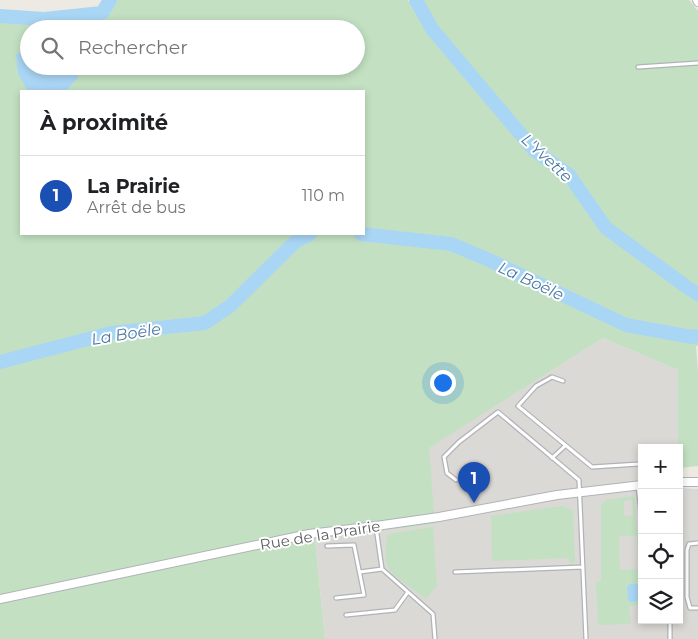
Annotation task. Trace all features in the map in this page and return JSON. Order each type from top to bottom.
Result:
[{"type":"street","points":[[683,482],[698,482]]},
{"type":"street","name":"Rue de la Prairie","points":[[0,599],[300,536],[439,517],[580,492],[638,485]]},
{"type":"lane","points":[[638,67],[698,63]]},
{"type":"lane","points":[[563,381],[552,377],[536,386],[518,406],[592,468],[638,464]]},
{"type":"lane","points":[[456,480],[448,473],[444,457],[459,442],[498,412],[579,480],[586,639]]},
{"type":"lane","points":[[552,458],[565,446]]},
{"type":"lane","points":[[376,526],[382,569],[433,614],[435,639]]},
{"type":"lane","points":[[698,544],[689,544],[687,550],[687,597],[690,608],[698,608]]},
{"type":"lane","points":[[327,546],[354,546],[364,595],[336,598]]},
{"type":"lane","points":[[455,572],[583,567]]},
{"type":"lane","points":[[360,572],[382,569]]},
{"type":"lane","points":[[346,614],[395,610],[408,592]]},
{"type":"lane","points":[[670,624],[670,639]]},
{"type":"shaded area","points":[[603,338],[678,370],[678,444],[638,444],[638,624],[683,624],[683,488],[698,489],[698,639],[325,639],[315,540],[435,524],[428,448]]},
{"type":"green space","points":[[117,0],[408,0],[409,2],[414,0],[689,0],[698,11],[698,346],[696,346],[698,372],[698,466],[683,468],[683,444],[678,444],[678,370],[603,338],[429,448],[435,524],[315,540],[325,639],[0,639],[0,23],[20,22],[20,75],[365,75],[365,20],[76,20],[102,19]]},
{"type":"green space","points":[[632,496],[635,498],[636,527],[638,530],[638,569],[638,579],[638,584],[629,585],[630,602],[638,601],[638,605],[629,606],[631,624],[598,625],[596,582],[601,580],[601,505],[606,500]],"holes":[[[632,500],[633,515],[624,516],[624,501]],[[619,536],[637,536],[638,569],[620,570]]]},
{"type":"green space","points":[[562,506],[573,510],[575,562],[570,564],[569,558],[492,561],[491,516]]},
{"type":"green space","points":[[433,527],[437,586],[426,599],[400,580],[388,568],[386,543],[387,535]]},
{"type":"water","points":[[20,53],[20,75],[78,75],[77,79],[67,90],[27,90],[18,74],[16,54]]},
{"type":"water","points":[[629,584],[638,584],[638,601],[630,602],[628,600],[627,587]]},
{"type":"waterway","name":"L'Yvette","points":[[0,16],[44,19],[102,13],[110,0]]},
{"type":"waterway","name":"L'Yvette","points":[[416,0],[432,29],[534,150],[569,175],[606,228],[698,294]]},
{"type":"waterway","name":"La Boële","points":[[365,234],[451,244],[626,325],[692,337],[698,336]]},
{"type":"waterway","name":"La Boële","points":[[0,362],[111,333],[205,323],[230,306],[295,242],[308,235]]},
{"type":"place","name":"La Prairie","points":[[474,503]]}]
